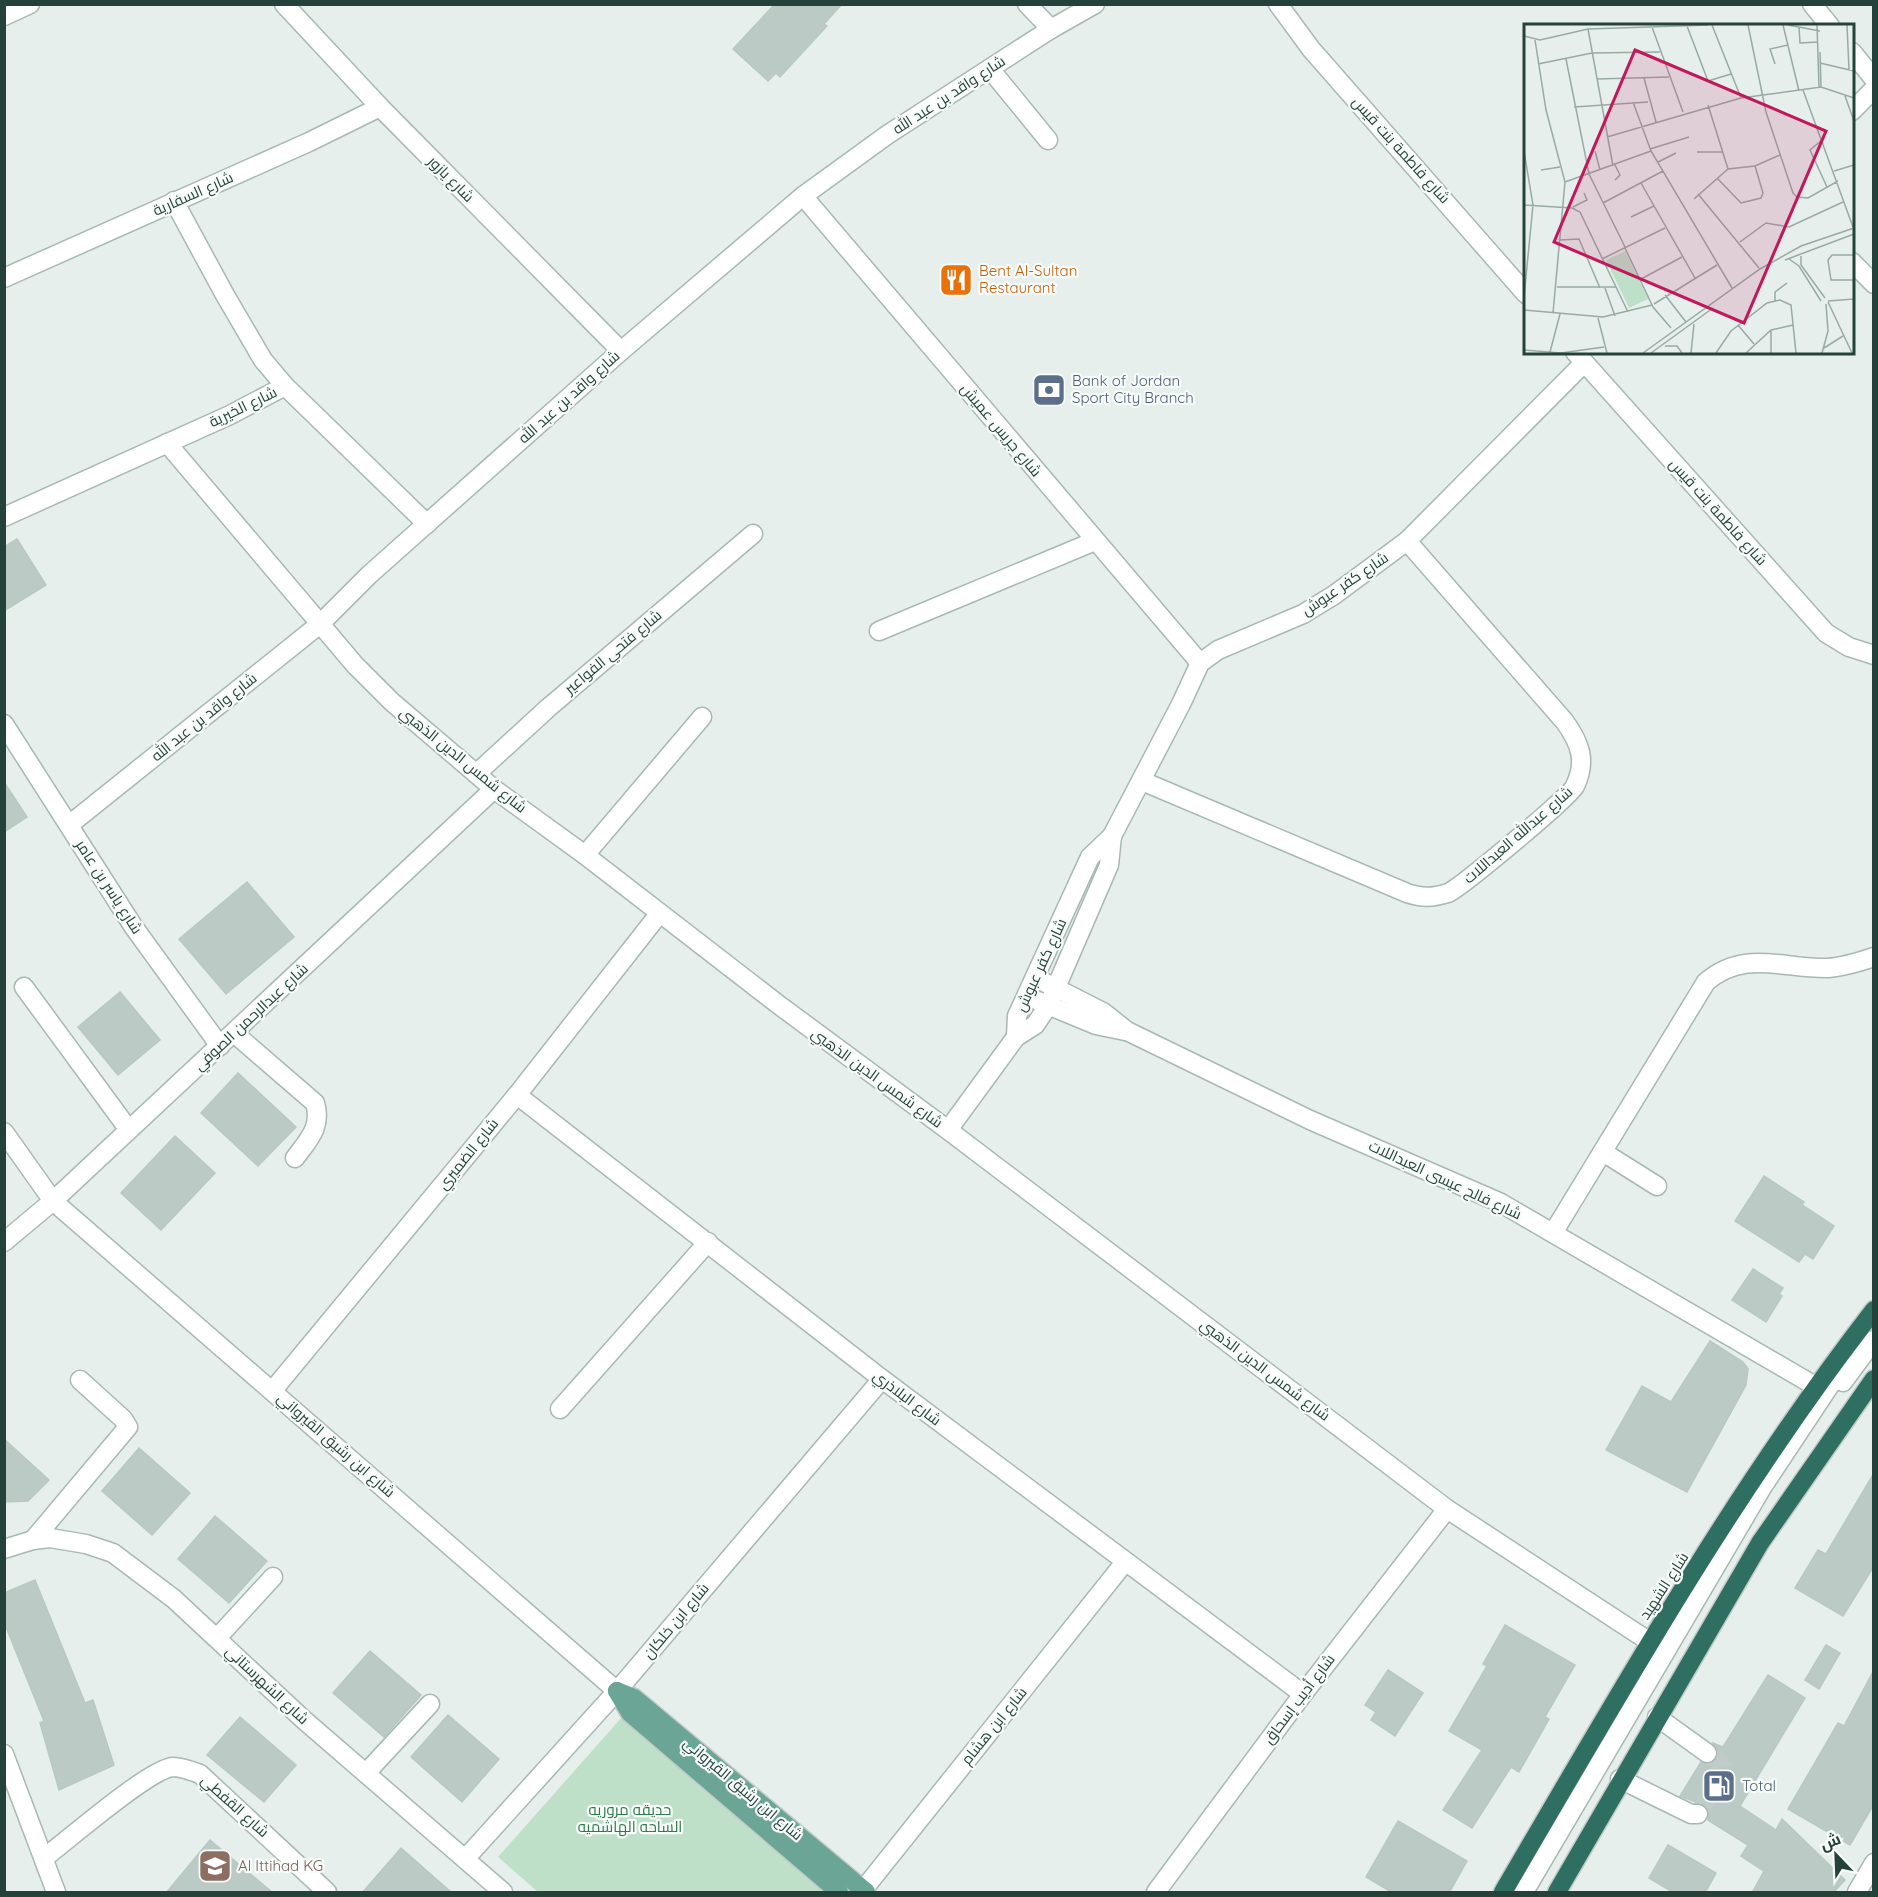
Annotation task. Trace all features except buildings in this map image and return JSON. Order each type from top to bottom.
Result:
[{"type":"highway","name":"شارع الشهيد","points":[[1503,1893],[1650,1642],[1815,1386],[1874,1310]]},
{"type":"highway","points":[[1557,1893],[1620,1779],[1760,1543],[1874,1379]]},
{"type":"main road","name":"شارع ابن رشيق القيرواني","points":[[617,1690],[634,1698],[864,1891]]},
{"type":"main road","name":"شارع ابن رشيق القيرواني","points":[[617,1690],[630,1713],[839,1893]]},
{"type":"street","points":[[4,16],[30,4]]},
{"type":"street","name":"شارع يازور","points":[[284,4],[380,107],[621,351]]},
{"type":"street","points":[[1027,4],[1051,29]]},
{"type":"street","name":"شارع واقد بن عبد الله","points":[[69,825],[320,624],[427,524],[621,351],[803,196],[887,135],[1051,29],[1095,4]]},
{"type":"street","name":"شارع فاطمة بنت قيس","points":[[1278,4],[1311,49],[1524,292]]},
{"type":"street","points":[[1812,4],[1828,24]]},
{"type":"street","points":[[1854,54],[1874,79]]},
{"type":"street","points":[[990,69],[1048,140]]},
{"type":"street","points":[[1854,109],[1874,89]]},
{"type":"street","name":"شارع السفارية","points":[[4,278],[309,142],[380,107]]},
{"type":"street","name":"شارع جريس عميش","points":[[803,196],[1200,663]]},
{"type":"street","name":"شارع الخيرية","points":[[4,518],[285,386],[263,360],[174,201]]},
{"type":"street","points":[[1854,264],[1874,284]]},
{"type":"street","name":"شارع فاطمة بنت قيس","points":[[1579,358],[1826,633],[1849,646],[1874,655]]},
{"type":"street","name":"شارع كفر عبوش","points":[[1016,1037],[1017,1016],[1090,857],[1112,836],[1142,781],[1200,663],[1218,650],[1303,614],[1334,595],[1407,541],[1579,358]]},
{"type":"street","points":[[285,386],[427,524]]},
{"type":"street","name":"شارع شمس الدين الذهبي","points":[[167,443],[355,665],[392,702],[494,789],[585,855],[659,914],[1447,1509],[1650,1642]]},
{"type":"street","name":"شارع فتحي الفواعير","points":[[476,774],[548,708],[753,534]]},
{"type":"street","points":[[879,631],[1095,541]]},
{"type":"street","name":"شارع عبدالله العبداللات","points":[[1142,781],[1426,899],[1449,892],[1469,879],[1575,788],[1582,766],[1579,741],[1407,541]]},
{"type":"street","points":[[585,855],[702,717]]},
{"type":"street","name":"شارع ياسر بن عامر","points":[[4,724],[133,926],[220,1046]]},
{"type":"street","name":"شارع عبدالرحمن الصوفي","points":[[4,1242],[53,1201],[494,789]]},
{"type":"street","name":"شارع كفر عبوش","points":[[948,1130],[1016,1037],[1035,1025],[1048,1006],[1109,865],[1112,836]]},
{"type":"street","name":"شارع الضميري","points":[[273,1390],[517,1095],[659,914]]},
{"type":"street","points":[[1553,1233],[1697,994],[1717,972],[1744,963],[1827,968],[1874,957]]},
{"type":"street","name":"شارع فالح عيسى العبداللات","points":[[1036,978],[1103,1012],[1127,1031],[1310,1120],[1502,1203],[1815,1386]]},
{"type":"street","points":[[24,987],[129,1130]]},
{"type":"street","name":"شارع فالح عيسى العبداللات","points":[[1027,996],[1096,1025],[1127,1031]]},
{"type":"street","points":[[234,1033],[315,1103],[318,1124],[314,1134],[295,1158]]},
{"type":"street","name":"شارع البلاذري","points":[[517,1095],[882,1379],[1303,1694]]},
{"type":"street","name":"شارع ابن رشيق القيرواني","points":[[4,1132],[53,1201],[617,1690]]},
{"type":"street","points":[[1603,1152],[1658,1186]]},
{"type":"street","points":[[560,1408],[708,1242]]},
{"type":"street","points":[[1524,1893],[1763,1486],[1808,1415],[1874,1324]]},
{"type":"street","points":[[1536,1893],[1764,1503],[1821,1415],[1874,1340]]},
{"type":"street","name":"شارع ابن خلكان","points":[[465,1858],[617,1690],[882,1379]]},
{"type":"street","points":[[33,1540],[128,1427],[123,1419],[80,1380]]},
{"type":"street","name":"شارع أديب إسحاق","points":[[1156,1893],[1303,1694],[1447,1509]]},
{"type":"street","name":"شارع الشهرستاني","points":[[4,1549],[33,1540],[50,1538],[86,1544],[113,1553],[174,1599],[304,1720],[465,1858],[491,1889]]},
{"type":"street","name":"شارع ابن هشام","points":[[864,1891],[1125,1562]]},
{"type":"street","points":[[217,1638],[273,1577]]},
{"type":"street","points":[[366,1773],[430,1704]]},
{"type":"street","points":[[1657,1717],[1707,1753]]},
{"type":"street","points":[[4,1754],[56,1893]]},
{"type":"street","name":"شارع القفطي","points":[[44,1858],[137,1785],[156,1773],[173,1767],[201,1774],[327,1893]]},
{"type":"street","points":[[1620,1779],[1691,1814],[1698,1814]]},
{"type":"street","points":[[1857,1893],[1874,1863]]},
{"type":"green space","name":"حديقه مروريه الساحه الهاشميه","points":[[623,1716],[824,1892],[538,1892],[498,1857]]},
{"type":"tunnel","points":[[1698,1814],[1724,1772],[1723,1765],[1707,1753]]},
{"type":"place","name":"Bent Al-Sultan Restaurant","points":[[956,280]]},
{"type":"place","name":"Bank of Jordan Sport City Branch","points":[[1049,390]]},
{"type":"place","name":"Total","points":[[1719,1786]]},
{"type":"place","name":"Al Ittihad KG","points":[[215,1866]]}]
